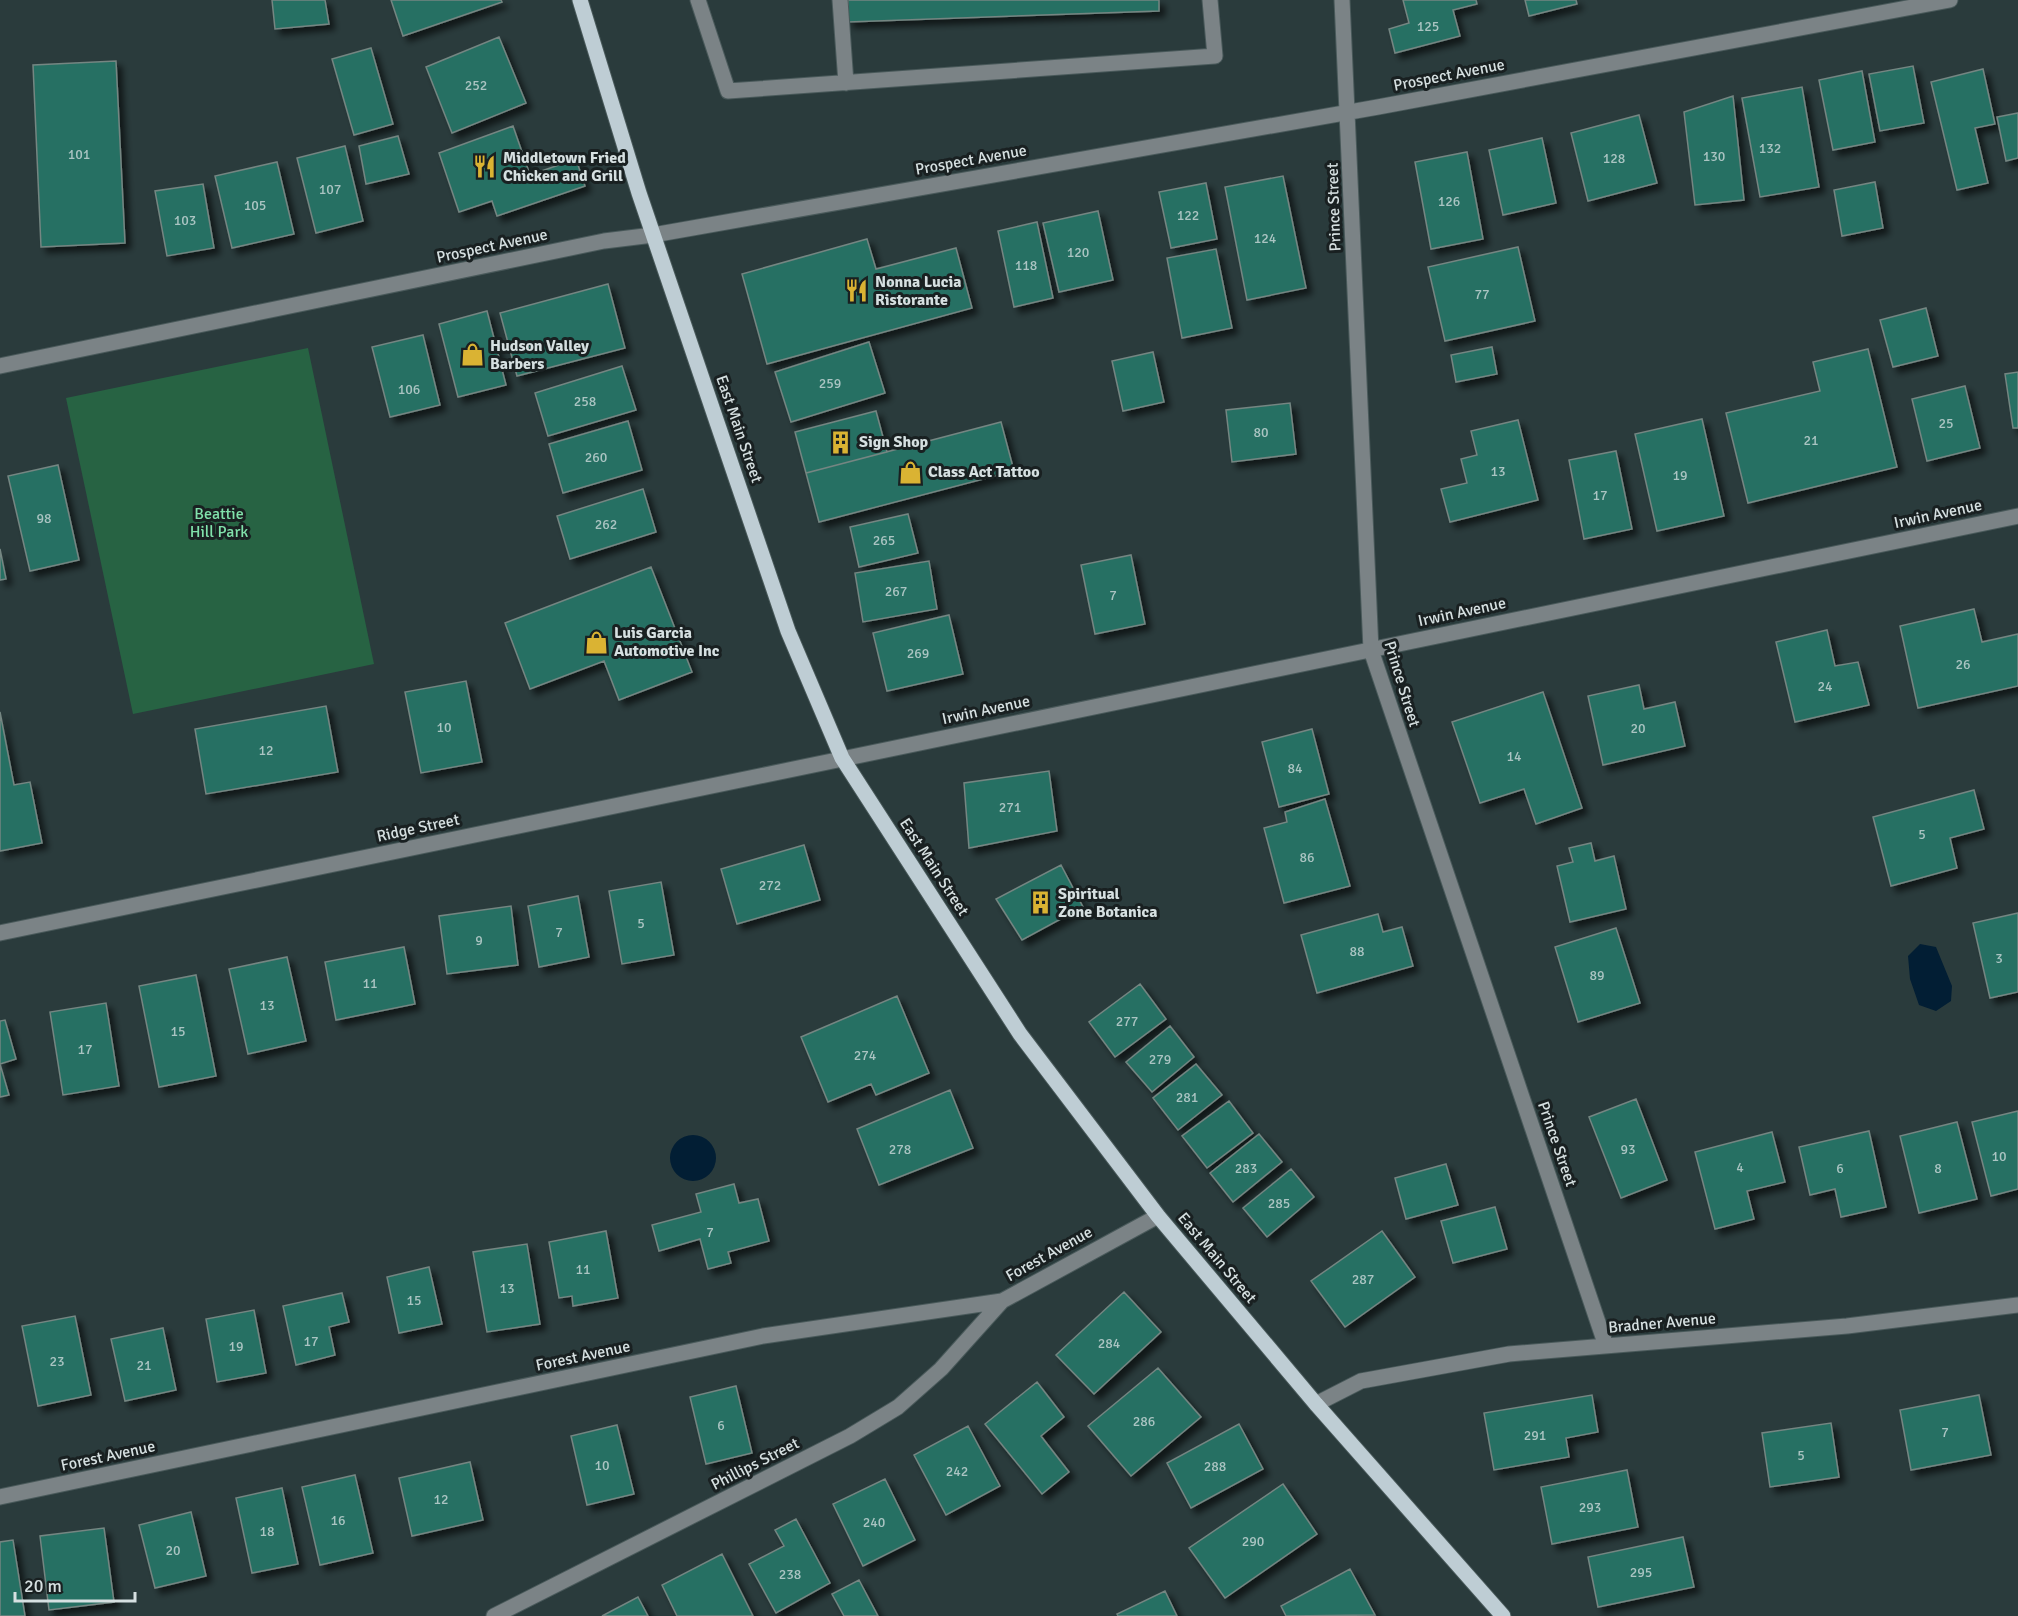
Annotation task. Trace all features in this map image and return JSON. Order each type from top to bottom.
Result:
[{"type":"main road","name":"East Main Street","points":[[580,0],[653,235],[788,631],[842,758],[1020,1034],[1158,1216],[1316,1404],[1503,1616]]},
{"type":"street","points":[[698,0],[728,91],[1215,56],[1210,0]]},
{"type":"street","points":[[840,0],[846,83]]},
{"type":"street","name":"Prince Street","points":[[1342,0],[1371,650],[1606,1346]]},
{"type":"street","name":"Prospect Avenue","points":[[0,366],[604,241],[653,235],[1347,112],[1950,0]]},
{"type":"street","name":"Irwin Avenue","points":[[842,758],[2018,516]]},
{"type":"street","name":"Ridge Street","points":[[0,933],[842,758]]},
{"type":"street","name":"Forest Avenue","points":[[0,1497],[763,1336],[1002,1301],[1158,1216]]},
{"type":"street","name":"Phillips Street","points":[[494,1616],[850,1436],[898,1407],[941,1369],[1002,1301]]},
{"type":"street","name":"Bradner Avenue","points":[[1316,1404],[1361,1381],[1509,1354],[1847,1326],[2018,1305]]},
{"type":"green space","name":"Beattie Hill Park","points":[[308,348],[374,664],[133,714],[66,398]]},
{"type":"water","points":[[1920,944],[1936,947],[1952,986],[1951,1001],[1936,1011],[1919,1005],[1910,979],[1908,956]]},
{"type":"water","points":[[693,1135],[709,1142],[716,1158],[709,1174],[693,1181],[677,1174],[670,1158],[677,1142]]},
{"type":"building","points":[[272,0],[325,0],[329,24],[275,29]]},
{"type":"building","points":[[391,0],[501,0],[502,2],[403,36]]},
{"type":"building","points":[[848,0],[1159,0],[1159,11],[848,22]]},
{"type":"building","points":[[1403,0],[1476,0],[1477,4],[1453,10],[1460,36],[1395,53],[1389,29],[1409,23]]},
{"type":"building","points":[[1525,0],[1576,0],[1577,4],[1529,16]]},
{"type":"building","points":[[499,37],[526,103],[452,133],[426,67]]},
{"type":"building","points":[[371,48],[393,124],[354,135],[332,59]]},
{"type":"building","points":[[116,61],[125,243],[41,247],[33,65]]},
{"type":"building","points":[[1913,66],[1924,123],[1880,131],[1869,74]]},
{"type":"building","points":[[1983,69],[1995,124],[1975,128],[1988,183],[1957,190],[1931,82]]},
{"type":"building","points":[[1862,71],[1875,142],[1833,150],[1819,80]]},
{"type":"building","points":[[1802,87],[1819,187],[1760,197],[1742,98]]},
{"type":"building","points":[[1733,96],[1744,200],[1695,205],[1684,112]]},
{"type":"building","points":[[2018,113],[2018,158],[2006,161],[1997,117]]},
{"type":"building","points":[[1639,115],[1657,183],[1588,201],[1571,133]]},
{"type":"building","name":"Middletown Fried Chicken and Grill","points":[[513,126],[530,175],[576,159],[585,186],[497,216],[492,201],[459,212],[439,153]]},
{"type":"building","points":[[398,136],[409,174],[366,184],[359,146]]},
{"type":"building","points":[[1542,138],[1556,203],[1503,215],[1489,150]]},
{"type":"building","points":[[345,146],[363,221],[316,233],[297,158]]},
{"type":"building","points":[[1467,152],[1483,239],[1431,249],[1415,162]]},
{"type":"building","points":[[277,162],[294,234],[232,248],[215,176]]},
{"type":"building","points":[[1283,176],[1306,288],[1247,300],[1225,187]]},
{"type":"building","points":[[1875,182],[1883,228],[1842,236],[1834,190]]},
{"type":"building","points":[[1206,183],[1217,239],[1171,248],[1159,192]]},
{"type":"building","points":[[203,184],[214,248],[167,256],[155,191]]},
{"type":"building","points":[[1098,211],[1113,280],[1059,292],[1043,223]]},
{"type":"building","points":[[1037,222],[1053,298],[1014,307],[998,231]]},
{"type":"building","name":"Nonna Lucia Ristorante","points":[[867,239],[876,269],[956,248],[972,308],[767,364],[742,274]]},
{"type":"building","points":[[1518,247],[1535,321],[1445,341],[1428,267]]},
{"type":"building","points":[[1216,249],[1232,328],[1182,338],[1167,258]]},
{"type":"building","points":[[608,284],[625,348],[517,376],[500,313]]},
{"type":"building","points":[[1926,308],[1938,356],[1893,367],[1880,320]]},
{"type":"building","name":"Hudson Valley Barbers","points":[[487,311],[506,385],[458,397],[439,324]]},
{"type":"building","points":[[423,335],[440,405],[390,417],[372,347]]},
{"type":"building","points":[[869,342],[885,393],[791,422],[775,372]]},
{"type":"building","points":[[1492,347],[1497,374],[1456,382],[1451,355]]},
{"type":"building","points":[[1868,349],[1897,467],[1748,503],[1726,413],[1820,391],[1813,362]]},
{"type":"building","points":[[1153,352],[1164,402],[1123,411],[1112,361]]},
{"type":"building","points":[[622,366],[636,410],[548,436],[535,393]]},
{"type":"building","points":[[2018,372],[2018,428],[2013,428],[2005,374]]},
{"type":"building","points":[[1965,386],[1980,448],[1927,461],[1912,399]]},
{"type":"building","points":[[1290,403],[1296,454],[1232,462],[1226,410]]},
{"type":"building","name":"Sign Shop","points":[[876,411],[887,452],[806,473],[795,432]]},
{"type":"building","points":[[1702,419],[1724,516],[1657,531],[1635,434]]},
{"type":"building","points":[[1518,420],[1538,500],[1450,522],[1441,489],[1467,483],[1461,459],[1477,455],[1471,431]]},
{"type":"building","points":[[628,421],[642,470],[563,493],[549,444]]},
{"type":"building","name":"Class Act Tattoo","points":[[1001,422],[1014,471],[819,522],[806,473]]},
{"type":"building","points":[[1616,451],[1632,529],[1584,539],[1569,460]]},
{"type":"building","points":[[58,465],[79,560],[30,571],[8,476]]},
{"type":"building","points":[[643,489],[656,532],[570,559],[557,516]]},
{"type":"building","points":[[908,514],[918,553],[859,567],[850,527]]},
{"type":"building","points":[[0,549],[6,579],[0,580]]},
{"type":"building","points":[[1131,555],[1145,624],[1095,634],[1081,565]]},
{"type":"building","points":[[929,561],[937,609],[863,622],[855,573]]},
{"type":"building","name":"Luis Garcia Automotive Inc","points":[[651,567],[692,672],[619,700],[604,661],[530,689],[505,623]]},
{"type":"building","points":[[1974,609],[1982,642],[2018,634],[2018,686],[1918,708],[1900,626]]},
{"type":"building","points":[[949,615],[963,674],[887,691],[873,633]]},
{"type":"building","points":[[1827,630],[1835,666],[1858,662],[1869,705],[1795,722],[1776,642]]},
{"type":"building","points":[[466,681],[482,762],[421,773],[405,692]]},
{"type":"building","points":[[1639,685],[1644,709],[1675,702],[1685,746],[1603,765],[1588,696]]},
{"type":"building","points":[[1543,692],[1582,808],[1536,824],[1524,789],[1480,803],[1452,722]]},
{"type":"building","points":[[326,706],[338,772],[206,794],[195,729]]},
{"type":"building","points":[[0,712],[14,785],[30,782],[42,843],[0,851]]},
{"type":"building","points":[[1312,729],[1329,794],[1279,807],[1262,742]]},
{"type":"building","points":[[1049,771],[1057,831],[969,848],[964,783]]},
{"type":"building","points":[[1974,790],[1984,829],[1950,838],[1957,868],[1891,886],[1873,817]]},
{"type":"building","points":[[1325,799],[1350,886],[1284,903],[1264,828],[1287,822],[1285,812]]},
{"type":"building","points":[[1591,843],[1595,861],[1614,856],[1626,909],[1570,922],[1557,866],[1573,862],[1569,848]]},
{"type":"building","points":[[804,845],[820,900],[737,924],[721,869]]},
{"type":"building","name":"Spiritual Zone Botanica","points":[[1061,865],[1083,907],[1022,940],[996,899]]},
{"type":"building","points":[[661,882],[674,955],[622,964],[609,891]]},
{"type":"building","points":[[578,896],[589,957],[539,967],[528,906]]},
{"type":"building","points":[[511,906],[518,965],[447,974],[439,916]]},
{"type":"building","points":[[2018,913],[2018,992],[1990,998],[1973,923]]},
{"type":"building","points":[[1378,914],[1383,932],[1402,927],[1413,966],[1317,993],[1301,935]]},
{"type":"building","points":[[1616,928],[1640,1003],[1578,1022],[1555,947]]},
{"type":"building","points":[[404,947],[415,1004],[336,1020],[325,962]]},
{"type":"building","points":[[287,957],[306,1041],[248,1054],[229,969]]},
{"type":"building","points":[[196,975],[216,1076],[159,1087],[139,986]]},
{"type":"building","points":[[1140,984],[1166,1019],[1115,1057],[1089,1022]]},
{"type":"building","points":[[897,996],[929,1073],[876,1095],[871,1084],[828,1102],[801,1037]]},
{"type":"building","points":[[106,1003],[119,1086],[63,1095],[50,1012]]},
{"type":"building","points":[[5,1020],[16,1059],[0,1064],[0,1021]]},
{"type":"building","points":[[1170,1026],[1194,1057],[1152,1092],[1126,1062]]},
{"type":"building","points":[[0,1064],[9,1095],[0,1097]]},
{"type":"building","points":[[1196,1064],[1222,1095],[1178,1130],[1153,1098]]},
{"type":"building","points":[[950,1090],[973,1148],[879,1185],[857,1129]]},
{"type":"building","points":[[1636,1099],[1667,1180],[1621,1198],[1589,1117]]},
{"type":"building","points":[[1229,1101],[1253,1133],[1207,1168],[1182,1136]]},
{"type":"building","points":[[2018,1111],[2018,1189],[1991,1196],[1972,1122]]},
{"type":"building","points":[[1957,1122],[1977,1199],[1919,1213],[1900,1136]]},
{"type":"building","points":[[1869,1131],[1886,1207],[1841,1217],[1835,1189],[1810,1195],[1799,1147]]},
{"type":"building","points":[[1772,1132],[1785,1182],[1747,1191],[1754,1219],[1715,1229],[1695,1152]]},
{"type":"building","points":[[1259,1134],[1282,1162],[1233,1202],[1210,1173]]},
{"type":"building","points":[[1446,1164],[1458,1205],[1406,1219],[1395,1178]]},
{"type":"building","points":[[1291,1169],[1314,1197],[1267,1237],[1243,1208]]},
{"type":"building","points":[[734,1184],[739,1203],[758,1199],[769,1241],[728,1252],[731,1263],[708,1269],[700,1239],[659,1251],[652,1225],[701,1212],[696,1194]]},
{"type":"building","points":[[1495,1207],[1507,1249],[1453,1263],[1441,1221]]},
{"type":"building","points":[[606,1231],[618,1298],[573,1306],[572,1296],[559,1298],[549,1242]]},
{"type":"building","points":[[1382,1231],[1415,1277],[1345,1327],[1311,1281]]},
{"type":"building","points":[[527,1244],[540,1324],[487,1332],[473,1252]]},
{"type":"building","points":[[429,1267],[442,1324],[399,1333],[387,1277]]},
{"type":"building","points":[[1124,1292],[1161,1332],[1094,1394],[1056,1355]]},
{"type":"building","points":[[342,1293],[349,1322],[329,1327],[335,1355],[296,1365],[283,1306]]},
{"type":"building","points":[[254,1310],[266,1373],[217,1382],[206,1319]]},
{"type":"building","points":[[75,1316],[91,1395],[38,1406],[22,1326]]},
{"type":"building","points":[[163,1328],[176,1390],[125,1401],[111,1339]]},
{"type":"building","points":[[1158,1368],[1201,1417],[1131,1476],[1088,1426]]},
{"type":"building","points":[[1037,1382],[1064,1417],[1041,1436],[1069,1472],[1042,1494],[985,1424]]},
{"type":"building","points":[[736,1386],[752,1453],[706,1464],[690,1397]]},
{"type":"building","points":[[1592,1395],[1598,1432],[1566,1438],[1569,1457],[1494,1470],[1484,1413]]},
{"type":"building","points":[[1979,1395],[1991,1455],[1911,1470],[1900,1410]]},
{"type":"building","points":[[1831,1423],[1839,1477],[1770,1487],[1762,1433]]},
{"type":"building","points":[[1239,1424],[1263,1469],[1191,1508],[1167,1463]]},
{"type":"building","points":[[617,1425],[634,1494],[587,1505],[571,1436]]},
{"type":"building","points":[[968,1426],[1000,1486],[946,1515],[914,1455]]},
{"type":"building","points":[[470,1462],[483,1520],[412,1536],[399,1478]]},
{"type":"building","points":[[1627,1470],[1638,1527],[1552,1544],[1541,1487]]},
{"type":"building","points":[[355,1475],[373,1553],[320,1565],[302,1487]]},
{"type":"building","points":[[885,1479],[915,1540],[863,1566],[833,1504]]},
{"type":"building","points":[[1283,1484],[1317,1534],[1225,1598],[1189,1548]]},
{"type":"building","points":[[282,1488],[298,1564],[252,1573],[236,1498]]},
{"type":"building","points":[[191,1512],[206,1576],[155,1588],[139,1525]]},
{"type":"building","points":[[796,1519],[830,1583],[776,1613],[749,1564],[784,1546],[775,1530]]},
{"type":"building","points":[[104,1528],[114,1602],[49,1610],[40,1536]]},
{"type":"building","points":[[1683,1537],[1694,1587],[1598,1607],[1588,1557]]},
{"type":"building","points":[[13,1540],[25,1616],[0,1616],[0,1542]]},
{"type":"building","points":[[722,1554],[753,1616],[677,1616],[662,1585]]},
{"type":"building","points":[[1350,1569],[1375,1615],[1286,1616],[1281,1606]]},
{"type":"building","points":[[859,1580],[878,1616],[844,1616],[832,1594]]},
{"type":"building","points":[[1165,1591],[1177,1616],[1118,1616],[1117,1614]]},
{"type":"building","points":[[638,1597],[648,1616],[602,1616]]},
{"type":"place","name":"Middletown Fried Chicken and Grill","points":[[485,167]]},
{"type":"place","name":"Nonna Lucia Ristorante","points":[[857,291]]},
{"type":"place","name":"Hudson Valley Barbers","points":[[472,355]]},
{"type":"place","name":"Sign Shop","points":[[841,442]]},
{"type":"place","name":"Class Act Tattoo","points":[[910,472]]},
{"type":"place","name":"Luis Garcia Automotive Inc","points":[[596,642]]},
{"type":"place","name":"Spiritual Zone Botanica","points":[[1040,903]]}]
